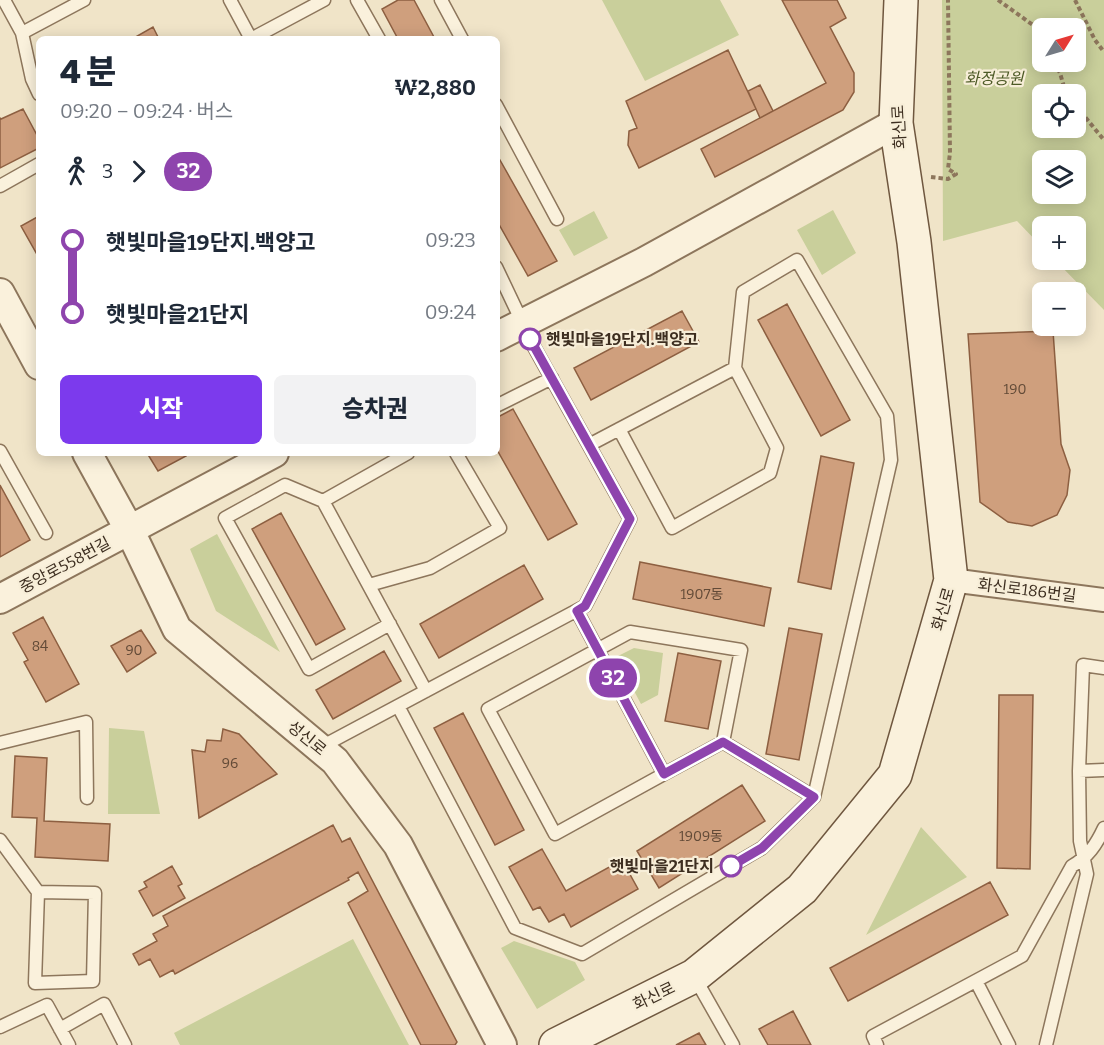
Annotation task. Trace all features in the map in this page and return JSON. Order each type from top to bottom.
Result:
[{"type":"main road","name":"화신로","points":[[556,1045],[694,976],[802,889],[895,775],[951,580],[914,243],[896,123],[901,0]]},
{"type":"street","points":[[500,335],[644,262],[896,123]]},
{"type":"street","points":[[0,293],[36,359]]},
{"type":"street","name":"성신로","points":[[89,456],[130,531],[177,629],[335,761],[398,845],[502,1045]]},
{"type":"street","name":"중앙로558번길","points":[[0,599],[268,456]]},
{"type":"street","name":"화신로186번길","points":[[951,580],[1104,600]]},
{"type":"lane","points":[[4,0],[22,33],[32,80],[36,88]]},
{"type":"lane","points":[[22,33],[84,0]]},
{"type":"lane","points":[[230,0],[249,36]]},
{"type":"lane","points":[[257,36],[324,0]]},
{"type":"lane","points":[[357,0],[377,36]]},
{"type":"lane","points":[[441,0],[460,36]]},
{"type":"lane","points":[[500,112],[557,219]]},
{"type":"lane","points":[[0,186],[36,166]]},
{"type":"lane","points":[[398,706],[514,928],[582,954],[762,848],[814,797],[891,460],[887,416],[796,260],[743,292],[735,368],[777,448],[770,473],[672,528],[619,429]]},
{"type":"lane","points":[[319,748],[585,606],[630,519],[522,323],[500,276]]},
{"type":"lane","points":[[589,445],[735,368]]},
{"type":"lane","points":[[500,404],[552,378]]},
{"type":"lane","points":[[0,451],[46,533]]},
{"type":"lane","points":[[323,501],[403,456]]},
{"type":"lane","points":[[369,585],[430,568],[500,528],[458,456]]},
{"type":"lane","points":[[390,624],[309,669],[225,518],[285,485],[323,501],[369,585],[390,624],[426,691]]},
{"type":"lane","points":[[577,611],[664,774]]},
{"type":"lane","points":[[630,632],[741,650],[723,742],[555,834],[488,710],[630,632]]},
{"type":"lane","points":[[1046,1045],[1087,874],[1080,841],[1078,771],[1083,665],[1104,668]]},
{"type":"lane","points":[[0,743],[86,722],[87,798]]},
{"type":"lane","points":[[723,742],[814,797]]},
{"type":"lane","points":[[1078,771],[1104,770]]},
{"type":"lane","points":[[877,1045],[873,1036],[1022,956],[1072,866],[1083,860],[1096,845],[1104,828]]},
{"type":"lane","points":[[0,840],[38,892],[35,983],[69,1045]]},
{"type":"lane","points":[[35,983],[93,981],[94,893],[38,892]]},
{"type":"lane","points":[[694,976],[733,1045]]},
{"type":"lane","points":[[975,981],[1009,1045]]},
{"type":"lane","points":[[60,1029],[104,1004],[125,1045]]},
{"type":"lane","points":[[0,1027],[47,1005]]},
{"type":"path","points":[[925,178],[939,176],[948,179],[956,174],[948,169],[950,153],[948,0]]},
{"type":"path","points":[[998,0],[1032,24]]},
{"type":"path","points":[[1076,0],[1095,40],[1104,52]]},
{"type":"path","points":[[1086,118],[1104,140]]},
{"type":"green space","points":[[602,0],[720,0],[739,35],[645,81]]},
{"type":"green space","name":"화정공원","points":[[942,0],[1104,0],[1104,310],[1086,292],[1086,282],[1077,282],[1065,270],[1086,270],[1086,216],[1032,216],[1032,237],[1017,221],[943,241]]},
{"type":"green space","points":[[833,210],[856,253],[822,275],[797,230]]},
{"type":"green space","points":[[594,211],[608,238],[574,256],[559,230]]},
{"type":"green space","points":[[217,534],[280,652],[216,611],[190,549]]},
{"type":"green space","points":[[634,648],[663,653],[658,695],[641,704],[616,657]]},
{"type":"green space","points":[[109,728],[144,731],[160,814],[108,814]]},
{"type":"green space","points":[[921,827],[967,877],[866,935]]},
{"type":"green space","points":[[353,939],[409,1045],[180,1045],[174,1033]]},
{"type":"green space","points":[[514,941],[575,962],[585,980],[537,1009],[501,948]]},
{"type":"building","points":[[398,0],[414,0],[433,36],[396,36],[382,9]]},
{"type":"building","points":[[782,0],[837,0],[846,18],[830,27],[854,73],[854,92],[843,110],[715,177],[701,149],[826,83]]},
{"type":"building","points":[[153,27],[158,36],[137,36]]},
{"type":"building","points":[[728,50],[756,109],[639,168],[628,145],[629,131],[637,128],[626,101]]},
{"type":"building","points":[[760,85],[773,111],[760,118],[748,91]]},
{"type":"building","points":[[23,109],[36,133],[36,150],[0,168],[0,118]]},
{"type":"building","points":[[500,160],[557,261],[528,276],[500,226]]},
{"type":"building","points":[[36,218],[36,253],[21,226]]},
{"type":"building","points":[[787,304],[850,420],[821,436],[758,320]]},
{"type":"building","points":[[682,311],[699,342],[591,400],[574,368]]},
{"type":"building","points":[[1032,332],[1032,336],[1053,336],[1061,444],[1070,470],[1067,495],[1057,515],[1032,526],[1008,522],[980,502],[968,334]]},
{"type":"building","points":[[513,409],[577,524],[548,540],[500,455],[500,416]]},
{"type":"building","points":[[149,456],[186,456],[158,471]]},
{"type":"building","points":[[821,456],[854,463],[831,589],[798,582]]},
{"type":"building","points":[[0,485],[30,540],[0,557]]},
{"type":"building","points":[[281,513],[345,629],[316,645],[252,529]]},
{"type":"building","points":[[640,562],[771,588],[764,626],[633,599]]},
{"type":"building","points":[[524,565],[543,599],[439,658],[420,624]]},
{"type":"building","points":[[43,617],[79,684],[46,702],[24,662],[28,660],[13,633]]},
{"type":"building","points":[[789,628],[822,634],[799,760],[766,754]]},
{"type":"building","points":[[141,630],[156,653],[127,672],[111,646]]},
{"type":"building","points":[[384,651],[401,681],[333,719],[316,690]]},
{"type":"building","points":[[678,653],[721,661],[708,729],[665,721]]},
{"type":"building","points":[[999,695],[1033,695],[1030,869],[997,868]]},
{"type":"building","points":[[463,713],[524,830],[495,845],[434,728]]},
{"type":"building","points":[[223,729],[239,734],[277,774],[199,818],[192,750],[205,752],[207,740],[221,741]]},
{"type":"building","points":[[15,756],[47,758],[44,821],[110,824],[108,861],[35,857],[37,818],[12,817]]},
{"type":"building","points":[[742,785],[765,821],[659,888],[637,851]]},
{"type":"building","points":[[333,825],[342,842],[350,838],[457,1042],[455,1045],[421,1045],[348,903],[368,891],[358,872],[348,878],[349,880],[175,974],[173,970],[160,977],[150,959],[139,965],[133,954],[157,941],[153,934],[168,926],[163,916]]},
{"type":"building","points":[[542,849],[566,891],[622,860],[638,889],[571,927],[564,914],[549,922],[540,907],[533,910],[509,867]]},
{"type":"building","points":[[172,866],[182,884],[178,886],[185,898],[153,916],[139,891],[147,887],[144,882]]},
{"type":"building","points":[[990,882],[1008,915],[848,1001],[830,968]]},
{"type":"building","points":[[793,1011],[811,1045],[768,1045],[759,1029]]},
{"type":"building","points":[[699,1033],[706,1045],[676,1045]]},
{"type":"bus line","name":"32","points":[[530,339],[630,519],[585,606],[577,611],[664,774],[723,742],[814,797],[762,848],[731,866]]},
{"type":"place","name":"햇빛마을19단지.백양고","points":[[530,339]]},
{"type":"place","name":"햇빛마을21단지","points":[[731,866]]}]
